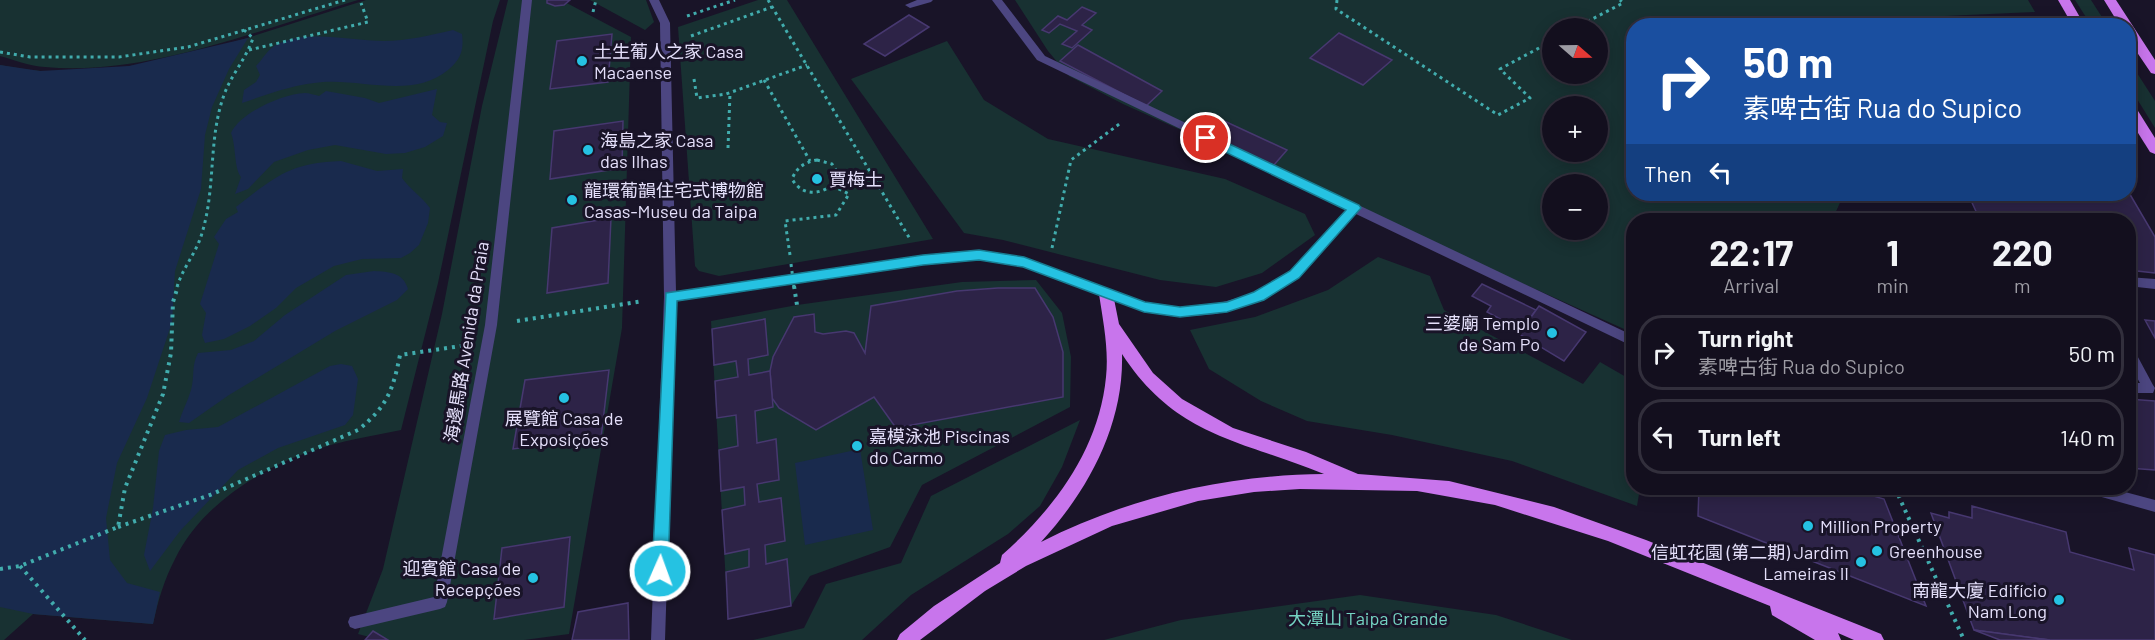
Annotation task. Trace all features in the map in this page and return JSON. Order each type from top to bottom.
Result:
[{"type":"main road","points":[[2064,0],[2074,18]]},
{"type":"main road","points":[[2110,0],[2121,18]]},
{"type":"main road","points":[[2136,41],[2155,70]]},
{"type":"main road","points":[[2136,119],[2155,149]]},
{"type":"main road","points":[[906,640],[930,619],[1016,555],[1035,536],[1070,492],[1095,447],[1104,424],[1113,379],[1113,335],[1106,294],[1113,323],[1127,351],[1148,378],[1175,402],[1225,432],[1284,451],[1361,481]]},
{"type":"main road","points":[[970,590],[1057,541],[1118,516],[1184,498],[1240,486],[1292,482],[1403,482],[1464,491],[1590,525],[1875,640]]},
{"type":"main road","points":[[1725,579],[1833,640]]},
{"type":"street","name":"海邊馬路 Avenida da Praia","points":[[356,622],[440,602],[491,325],[527,0]]},
{"type":"street","points":[[654,0],[665,23],[670,297],[657,640]]},
{"type":"street","points":[[910,5],[928,0]]},
{"type":"street","points":[[997,0],[1041,58],[1626,338]]},
{"type":"street","points":[[670,297],[968,255],[991,256],[1035,266],[1144,307],[1180,312],[1216,309],[1259,296],[1295,275],[1355,208]]},
{"type":"street","points":[[2136,283],[2155,284]]},
{"type":"street","points":[[2136,364],[2150,389],[2136,388]]},
{"type":"street","points":[[2116,495],[2155,506]]},
{"type":"path","points":[[0,52],[30,57],[119,57],[188,47],[345,0]]},
{"type":"path","points":[[593,12],[596,0]]},
{"type":"path","points":[[665,23],[735,0]]},
{"type":"path","points":[[768,0],[923,260]]},
{"type":"path","points":[[1337,0],[1336,9],[1498,115],[1530,98],[1500,69],[1542,46]]},
{"type":"path","points":[[1594,18],[1623,3],[1620,0]]},
{"type":"path","points":[[249,50],[368,22],[361,3]]},
{"type":"path","points":[[686,38],[772,7]]},
{"type":"path","points":[[118,527],[125,488],[163,394],[171,353],[173,302],[181,273],[202,234],[213,175],[217,117],[233,74],[249,50],[253,38],[244,30]]},
{"type":"path","points":[[693,73],[697,98],[730,93],[807,65]]},
{"type":"path","points":[[764,81],[810,161]]},
{"type":"path","points":[[728,148],[730,93]]},
{"type":"path","points":[[1035,266],[1053,247],[1071,160],[1139,105]]},
{"type":"path","points":[[825,160],[836,166],[840,176],[833,186],[820,193],[804,192],[798,189],[792,179],[797,169],[810,161],[825,160]]},
{"type":"path","points":[[796,305],[785,221],[836,215],[849,194],[833,186]]},
{"type":"path","points":[[491,325],[670,297]]},
{"type":"path","points":[[0,569],[20,566],[118,527],[165,514],[358,430],[378,415],[388,400],[400,355],[488,342]]},
{"type":"path","points":[[1898,495],[1964,640]]},
{"type":"path","points":[[20,566],[85,640]]},
{"type":"green space","points":[[0,0],[358,0],[243,37],[163,58],[123,65],[83,68],[39,66],[0,56]]},
{"type":"green space","points":[[366,0],[500,0],[493,21],[438,283],[401,430],[312,451],[271,468],[233,492],[199,523],[186,540],[168,575],[153,624],[33,614],[4,640],[0,640],[0,65],[41,71],[83,71],[165,60],[206,50]]},
{"type":"green space","points":[[508,0],[561,0],[631,37],[622,328],[569,634],[524,640],[381,640],[358,634],[383,569],[442,314],[482,106]]},
{"type":"green space","points":[[590,0],[646,0],[654,22],[645,30]]},
{"type":"green space","points":[[758,0],[787,0],[933,239],[719,276],[699,271],[695,266],[678,27]]},
{"type":"green space","points":[[1015,0],[2028,0],[2035,12],[1923,18],[1626,18],[1626,201],[1841,201],[1835,213],[1626,213],[1626,330],[1123,104],[1069,76],[1048,51]]},
{"type":"green space","points":[[2075,0],[2091,0],[2103,18],[2087,18]]},
{"type":"green space","points":[[947,41],[984,100],[1048,139],[1225,179],[1305,214],[1315,235],[1262,273],[1216,287],[1160,280],[1003,240],[964,233],[851,79]]},
{"type":"green space","points":[[2136,71],[2155,101],[2155,128],[2136,97]]},
{"type":"green space","points":[[1378,257],[1430,276],[1444,310],[1583,384],[1600,362],[1626,377],[1626,495],[1639,495],[1637,506],[1512,461],[1392,435],[1307,421],[1261,401],[1209,369],[1190,330],[1255,317],[1328,290]]},
{"type":"green space","name":"嘉模泳池 Piscinas do Carmo","points":[[1036,280],[1062,313],[1071,357],[1070,407],[922,485],[890,547],[810,576],[791,606],[728,619],[711,321],[797,305],[962,282]]},
{"type":"green space","points":[[1080,420],[1062,467],[1040,506],[1008,534],[911,595],[862,640],[753,640],[804,628],[826,584],[901,563],[931,496]]},
{"type":"green space","name":"大潭山 Taipa Grande","points":[[1360,595],[1496,615],[1572,640],[1104,640],[1181,620]]},
{"type":"water","points":[[453,30],[462,34],[461,54],[448,70],[434,79],[404,86],[339,82],[313,83],[242,103],[244,90],[256,82],[260,75],[256,66],[271,48],[278,44],[316,36],[393,41]]},
{"type":"water","points":[[248,38],[229,69],[212,107],[205,135],[201,189],[175,271],[172,322],[147,398],[117,463],[106,518],[110,560],[127,583],[160,592],[153,624],[33,614],[0,607],[0,65],[40,71],[129,66]]},
{"type":"water","points":[[437,89],[432,115],[440,122],[447,123],[443,136],[425,147],[405,153],[386,154],[335,145],[308,150],[274,162],[248,189],[235,194],[241,177],[237,168],[231,133],[243,118],[263,106],[285,97],[305,93],[319,96],[326,91],[379,103]]},
{"type":"water","points":[[341,161],[377,171],[403,169],[402,178],[430,208],[428,223],[419,245],[401,258],[362,259],[334,266],[296,288],[276,308],[250,326],[224,339],[205,343],[202,335],[206,313],[200,304],[219,244],[214,237],[226,219],[238,212],[236,207],[284,174],[308,165]]},
{"type":"water","points":[[374,271],[399,276],[408,289],[397,300],[335,331],[229,395],[189,423],[179,422],[191,390],[198,353],[231,350],[254,341],[285,315],[346,275]]},
{"type":"water","points":[[341,364],[352,366],[358,379],[353,415],[345,425],[278,448],[238,470],[180,531],[150,571],[144,555],[153,508],[159,451],[165,435],[186,430],[218,427],[330,366]]},
{"type":"water","points":[[860,449],[873,530],[805,545],[795,463]]},
{"type":"building","points":[[547,0],[570,0],[564,5],[555,6],[547,3]]},
{"type":"building","points":[[1082,7],[1096,13],[1082,25],[1092,30],[1072,48],[1062,44],[1077,31],[1060,24],[1049,33],[1042,30],[1058,16],[1067,20]]},
{"type":"building","points":[[909,15],[929,27],[885,56],[864,44]]},
{"type":"building","points":[[1339,33],[1392,60],[1363,85],[1310,58]]},
{"type":"building","name":"土生葡人之家 Casa Macaense","points":[[612,34],[608,82],[550,89],[557,41]]},
{"type":"building","points":[[1078,45],[1162,91],[1146,106],[1060,61]]},
{"type":"building","points":[[1207,113],[1287,150],[1273,166],[1192,130]]},
{"type":"building","name":"海島之家 Casa das Ilhas","points":[[623,121],[622,168],[550,179],[554,131]]},
{"type":"building","points":[[1971,201],[2134,201],[2155,237],[2155,273],[2136,271],[2136,213],[1977,213]]},
{"type":"building","points":[[611,218],[608,283],[547,293],[552,228]]},
{"type":"building","points":[[1482,284],[1536,310],[1521,330],[1487,312],[1491,306],[1472,296]]},
{"type":"building","name":"嘉模泳池 Piscinas do Carmo","points":[[1035,288],[1053,317],[1063,352],[1063,397],[896,428],[874,397],[816,430],[779,408],[772,398],[770,371],[773,357],[794,317],[814,314],[815,332],[854,333],[865,353],[871,306],[957,291]]},
{"type":"building","name":"三婆廟 Templo de Sam Po","points":[[1539,306],[1586,332],[1564,361],[1519,334]]},
{"type":"building","points":[[765,319],[768,355],[748,359],[749,375],[770,371],[773,407],[755,411],[757,443],[776,439],[779,480],[757,484],[759,502],[781,498],[785,541],[765,545],[766,564],[787,559],[791,606],[728,619],[726,572],[749,567],[749,549],[725,554],[722,510],[745,505],[744,487],[721,491],[719,450],[738,446],[736,415],[717,418],[715,381],[738,377],[736,361],[714,365],[712,329]]},
{"type":"building","points":[[2145,320],[2155,321],[2155,338]]},
{"type":"building","name":"展覽館 Casa de Exposições","points":[[609,370],[601,438],[513,449],[525,380]]},
{"type":"building","points":[[2136,400],[2155,401],[2155,470],[2136,469]]},
{"type":"building","name":"信虹花園 (第二期) Jardim Lameiras II","points":[[1699,495],[1870,495],[1884,499],[1926,606],[1698,516]]},
{"type":"building","name":"南龍大廈 Edifício Nam Long","points":[[1972,506],[2066,532],[2070,552],[2134,570],[2129,548],[2155,555],[2155,640],[2050,640],[1974,630],[1931,513],[1949,518],[1949,512],[1972,518]]},
{"type":"building","name":"迎賓館 Casa de Recepções","points":[[570,537],[564,607],[494,619],[502,548]]},
{"type":"building","points":[[628,603],[629,640],[572,640],[578,612]]},
{"type":"building","points":[[1974,630],[2050,640],[2000,640]]},
{"type":"building","points":[[373,631],[388,640],[365,640]]},
{"type":"place","name":"土生葡人之家 Casa Macaense","points":[[582,61]]},
{"type":"place","name":"海島之家 Casa das Ilhas","points":[[588,150]]},
{"type":"place","name":"賈梅士","points":[[817,179]]},
{"type":"place","name":"龍環葡韻住宅式博物館 Casas-Museu da Taipa","points":[[572,200]]},
{"type":"place","name":"三婆廟 Templo de Sam Po","points":[[1552,333]]},
{"type":"place","name":"展覽館 Casa de Exposições","points":[[564,398]]},
{"type":"place","name":"嘉模泳池 Piscinas do Carmo","points":[[857,446]]},
{"type":"place","name":"Million Property","points":[[1808,526]]},
{"type":"place","name":"Greenhouse","points":[[1877,551]]},
{"type":"place","name":"信虹花園 (第二期) Jardim Lameiras II","points":[[1861,562]]},
{"type":"place","name":"迎賓館 Casa de Recepções","points":[[533,578]]},
{"type":"place","name":"南龍大廈 Edifício Nam Long","points":[[2059,600]]},
{"type":"route","points":[[660,571],[670,297],[923,260],[979,255],[1024,262],[1144,307],[1180,312],[1227,307],[1259,296],[1295,275],[1355,208],[1206,138]]}]
